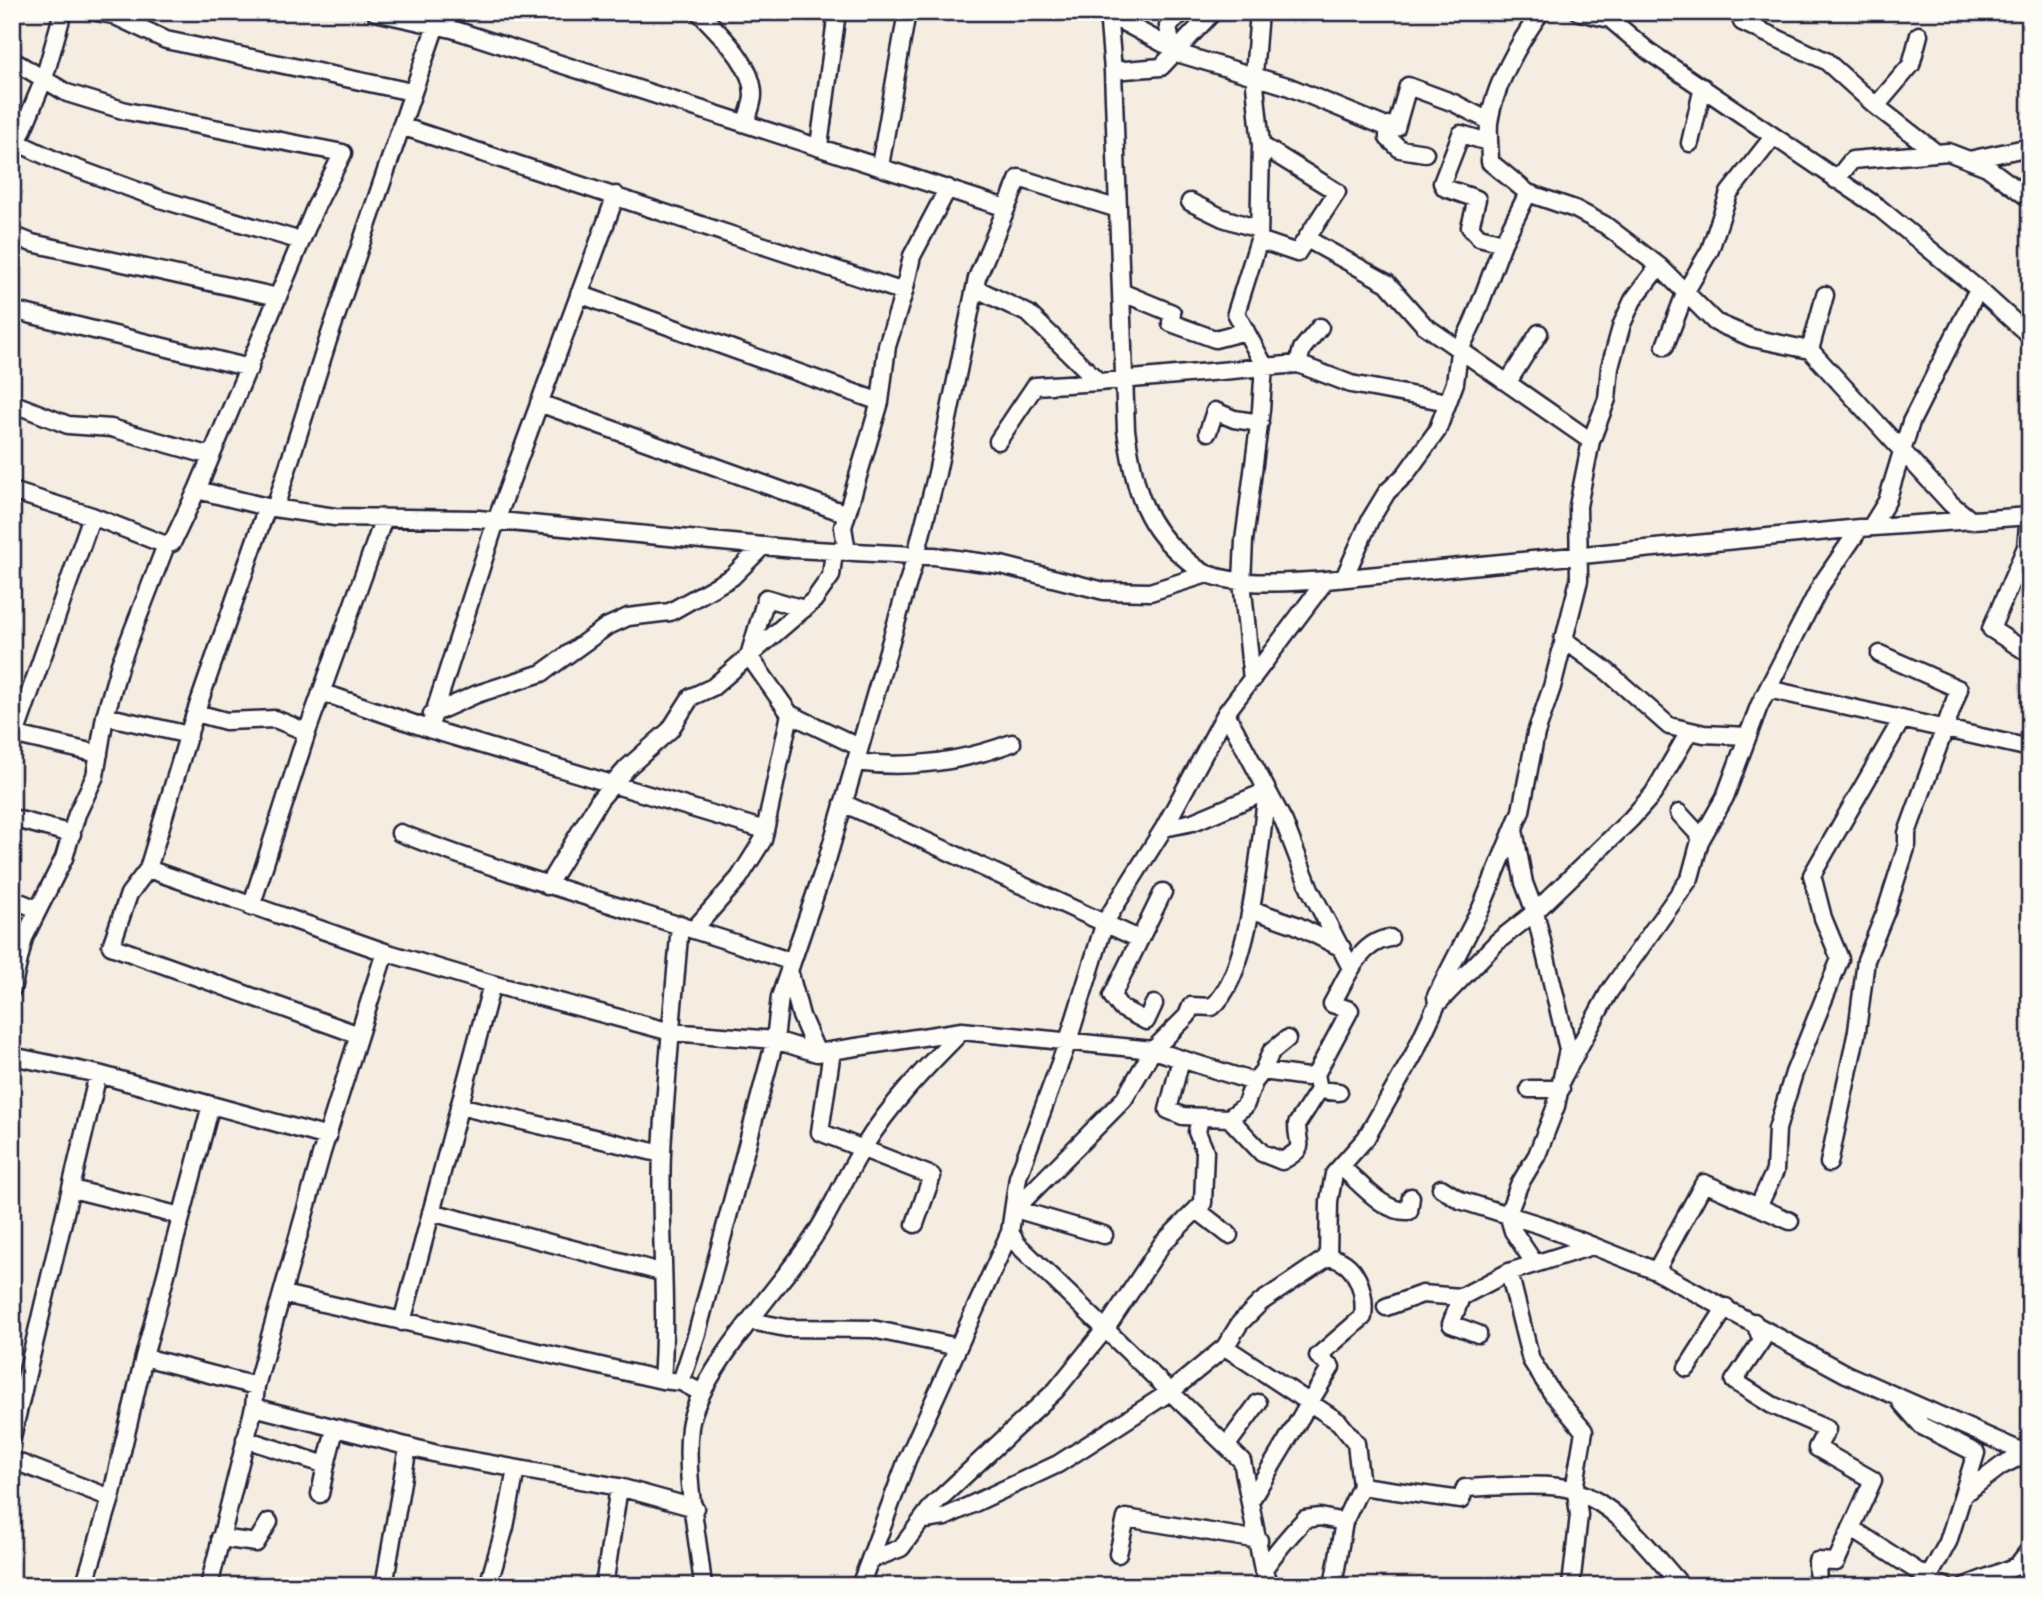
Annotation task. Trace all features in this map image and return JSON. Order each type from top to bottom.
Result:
[{"type":"street","points":[[63,12],[44,79],[14,146],[160,200],[301,241]]},
{"type":"street","points":[[96,12],[113,15],[166,40],[412,92]]},
{"type":"street","points":[[375,12],[452,29],[1006,208]]},
{"type":"street","points":[[359,1035],[111,946],[129,894],[148,869],[196,713],[271,507],[412,92],[435,27],[449,12]]},
{"type":"street","points":[[699,12],[732,48],[751,78],[753,97],[746,122]]},
{"type":"street","points":[[819,146],[836,12]]},
{"type":"street","points":[[880,166],[907,12]]},
{"type":"street","points":[[1174,48],[1164,19],[1183,12]]},
{"type":"street","points":[[1113,71],[1161,67],[1174,48],[1213,12]]},
{"type":"street","points":[[1252,680],[1242,581],[1264,365],[1236,313],[1258,234],[1261,145],[1254,75],[1259,12]]},
{"type":"street","points":[[1541,12],[1508,70],[1489,121],[1490,162],[1528,193],[1575,209],[1605,225],[1659,266],[1716,322],[1752,338],[1810,349],[1951,505],[1972,521]]},
{"type":"street","points":[[1579,12],[1611,16],[1648,51],[1878,208],[1978,289],[2030,337]]},
{"type":"street","points":[[1748,12],[1742,22],[1826,61],[1876,106],[1934,151]]},
{"type":"street","points":[[1108,13],[1174,48],[1396,128],[1408,86],[1454,103],[1489,121]]},
{"type":"street","points":[[1108,13],[1113,71],[1126,430],[1133,480],[1147,516],[1171,547],[1207,574],[1242,581],[1326,580],[1866,527],[2029,516],[2026,547],[1992,629],[2030,654]]},
{"type":"street","points":[[1876,106],[1911,65],[1919,35]]},
{"type":"street","points":[[12,60],[67,93],[126,111],[343,153],[301,241],[250,368],[172,543],[166,545],[92,516],[12,491]]},
{"type":"street","points":[[1690,143],[1703,87]]},
{"type":"street","points":[[1388,125],[1388,138],[1400,149],[1425,153]]},
{"type":"street","points":[[401,126],[904,292]]},
{"type":"street","points":[[1488,142],[1461,134],[1443,183],[1445,188],[1477,199],[1470,227],[1479,237],[1503,243]]},
{"type":"street","points":[[1665,346],[1686,291],[1710,250],[1729,193],[1773,136]]},
{"type":"street","points":[[1190,202],[1294,254],[1299,252],[1337,192],[1261,145]]},
{"type":"street","points":[[1969,160],[2030,147]]},
{"type":"street","points":[[1836,180],[1852,160],[1934,151],[1948,152],[2006,179],[2030,199]]},
{"type":"street","points":[[681,1382],[697,1333],[775,1040],[780,996],[843,803],[916,555],[937,472],[975,288],[1019,178],[1118,209]]},
{"type":"street","points":[[547,887],[600,799],[670,730],[691,697],[713,687],[804,609],[831,576],[841,552],[843,527],[880,402],[887,346],[912,256],[948,188]]},
{"type":"street","points":[[1343,578],[1370,520],[1387,492],[1405,475],[1437,431],[1455,383],[1459,352],[1503,243],[1528,193]]},
{"type":"street","points":[[422,726],[434,712],[496,521],[616,195]]},
{"type":"street","points":[[12,235],[32,243],[278,297]]},
{"type":"street","points":[[1307,239],[1387,283],[1424,325],[1459,352],[1508,382],[1591,441]]},
{"type":"street","points":[[1437,1004],[1436,996],[1481,908],[1521,811],[1536,733],[1579,580],[1578,506],[1591,441],[1607,399],[1610,366],[1622,324],[1633,300],[1659,266]]},
{"type":"street","points":[[975,288],[1029,314],[1099,382]]},
{"type":"street","points":[[1535,1264],[1513,1231],[1508,1213],[1537,1155],[1562,1083],[1609,992],[1690,878],[1701,837],[1725,797],[1768,689],[1821,584],[1887,501],[1911,422],[1978,289]]},
{"type":"street","points":[[1121,292],[1172,313],[1171,323],[1215,339],[1246,331]]},
{"type":"street","points":[[579,294],[880,402]]},
{"type":"street","points":[[1810,349],[1825,295]]},
{"type":"street","points":[[12,310],[250,368]]},
{"type":"street","points":[[1298,364],[1302,349],[1320,327]]},
{"type":"street","points":[[1508,382],[1539,333]]},
{"type":"street","points":[[998,441],[1035,386],[1124,381],[1264,365],[1298,364],[1351,384],[1448,402]]},
{"type":"street","points":[[539,402],[847,513]]},
{"type":"street","points":[[12,403],[68,425],[111,428],[211,456]]},
{"type":"street","points":[[1208,432],[1214,411],[1234,419],[1260,423]]},
{"type":"street","points":[[197,490],[271,507],[334,517],[496,521],[763,546],[916,555],[1001,565],[1104,591],[1150,592],[1207,574]]},
{"type":"street","points":[[92,516],[14,735],[99,754]]},
{"type":"street","points":[[251,907],[307,732],[383,518]]},
{"type":"street","points":[[13,982],[24,938],[64,858],[77,814],[96,776],[105,716],[120,664],[166,545]]},
{"type":"street","points":[[434,712],[477,694],[542,673],[606,627],[628,617],[670,612],[732,577],[763,546]]},
{"type":"street","points":[[860,1586],[907,1460],[1010,1232],[1017,1177],[1068,1041],[1104,925],[1128,881],[1164,828],[1226,713],[1326,580]]},
{"type":"street","points":[[749,656],[766,598],[804,609]]},
{"type":"street","points":[[1563,639],[1608,672],[1670,726],[1689,732],[1748,736]]},
{"type":"street","points":[[1829,1163],[1857,1031],[1866,960],[1886,911],[1907,845],[1907,833],[1959,689],[1880,654]]},
{"type":"street","points":[[749,656],[790,714],[857,754],[885,766],[925,765],[1012,743]]},
{"type":"street","points":[[1768,689],[2030,748]]},
{"type":"street","points":[[321,692],[422,726],[765,830]]},
{"type":"street","points":[[196,713],[226,721],[275,719],[307,732]]},
{"type":"street","points":[[1226,713],[1267,791],[1350,968]]},
{"type":"street","points":[[662,1380],[666,1325],[661,1272],[662,1154],[671,1032],[687,926],[739,878],[763,840],[790,714]]},
{"type":"street","points":[[105,716],[189,735]]},
{"type":"street","points":[[1758,1207],[1775,1171],[1777,1129],[1794,1073],[1840,959],[1823,918],[1812,875],[1902,719]]},
{"type":"street","points":[[1328,1257],[1331,1185],[1334,1174],[1366,1138],[1413,1056],[1437,1004],[1498,941],[1535,912],[1638,811],[1653,794],[1689,732]]},
{"type":"street","points":[[1164,828],[1193,821],[1267,791]]},
{"type":"street","points":[[1015,1209],[1124,1099],[1153,1050],[1187,1016],[1191,1006],[1212,1007],[1224,998],[1240,955],[1250,909],[1267,791]]},
{"type":"street","points":[[843,803],[1139,939]]},
{"type":"street","points":[[1679,813],[1701,837]]},
{"type":"street","points":[[12,818],[72,834]]},
{"type":"street","points":[[1514,830],[1524,883],[1535,912],[1568,1049],[1562,1083]]},
{"type":"street","points":[[400,833],[547,887],[687,926],[790,966]]},
{"type":"street","points":[[148,869],[385,952],[671,1032],[775,1040],[824,1052],[962,1031],[1153,1050],[1259,1077],[1307,1077],[1339,1092]]},
{"type":"street","points":[[1154,1004],[1146,1021],[1121,1008],[1112,996],[1163,892]]},
{"type":"street","points":[[12,899],[37,909]]},
{"type":"street","points":[[1250,909],[1296,925],[1340,948],[1372,944],[1390,938]]},
{"type":"street","points":[[1181,1059],[1168,1110],[1200,1118],[1208,1115],[1229,1118],[1262,1153],[1282,1160],[1300,1150],[1297,1124],[1350,1010],[1332,1004],[1350,968],[1372,944]]},
{"type":"street","points":[[209,1586],[254,1407],[256,1386],[385,952]]},
{"type":"street","points":[[790,966],[801,1016],[824,1052],[820,1132],[932,1176],[915,1224]]},
{"type":"street","points":[[402,1322],[492,984]]},
{"type":"street","points":[[703,1586],[690,1471],[690,1427],[702,1394],[751,1321],[812,1240],[862,1149],[908,1085],[962,1031]]},
{"type":"street","points":[[1229,1118],[1245,1106],[1271,1052],[1287,1039]]},
{"type":"street","points":[[12,1056],[98,1074],[328,1137]]},
{"type":"street","points":[[12,1437],[98,1074]]},
{"type":"street","points":[[1528,1089],[1562,1083]]},
{"type":"street","points":[[84,1586],[111,1498],[144,1357],[211,1104]]},
{"type":"street","points":[[459,1106],[662,1154]]},
{"type":"street","points":[[870,1559],[901,1548],[925,1520],[933,1505],[1056,1390],[1107,1327],[1163,1244],[1203,1203],[1205,1151],[1197,1132],[1200,1118]]},
{"type":"street","points":[[1341,1167],[1383,1202],[1400,1211],[1409,1211],[1411,1197]]},
{"type":"street","points":[[1656,1271],[1704,1183],[1790,1222]]},
{"type":"street","points":[[1441,1188],[1460,1200],[1508,1213],[1656,1271],[1846,1374],[2028,1454]]},
{"type":"street","points":[[72,1189],[181,1216]]},
{"type":"street","points":[[1015,1209],[1104,1235]]},
{"type":"street","points":[[1197,1210],[1229,1235]]},
{"type":"street","points":[[431,1212],[661,1272]]},
{"type":"street","points":[[1010,1232],[1017,1244],[1107,1327],[1242,1461],[1263,1570],[1270,1586]]},
{"type":"street","points":[[1386,1307],[1422,1294],[1461,1297],[1509,1272],[1592,1245]]},
{"type":"street","points":[[925,1520],[945,1517],[1058,1464],[1170,1392],[1225,1347],[1240,1323],[1261,1302],[1328,1257],[1340,1259],[1352,1270],[1366,1296],[1363,1317],[1318,1356],[1331,1367],[1251,1500]]},
{"type":"street","points":[[1509,1272],[1531,1360],[1552,1393],[1584,1431],[1575,1491],[1579,1515],[1571,1586]]},
{"type":"street","points":[[283,1294],[662,1380],[681,1382],[702,1394]]},
{"type":"street","points":[[1461,1297],[1451,1324],[1478,1334]]},
{"type":"street","points":[[1687,1368],[1726,1307]]},
{"type":"street","points":[[751,1321],[786,1328],[872,1329],[958,1347]]},
{"type":"street","points":[[1754,1322],[1762,1340],[1734,1381],[1772,1405],[1826,1429],[1818,1448],[1873,1480],[1836,1562],[1817,1562],[1818,1586]]},
{"type":"street","points":[[1225,1347],[1312,1402],[1339,1422],[1356,1443],[1361,1486],[1344,1522],[1333,1586]]},
{"type":"street","points":[[144,1357],[256,1386]]},
{"type":"street","points":[[1897,1398],[1922,1426],[1976,1453],[1948,1542],[1930,1575],[1940,1584]]},
{"type":"street","points":[[1227,1445],[1258,1403]]},
{"type":"street","points":[[254,1407],[408,1447],[618,1487],[695,1508]]},
{"type":"street","points":[[320,1494],[335,1429]]},
{"type":"street","points":[[245,1439],[326,1465]]},
{"type":"street","points":[[384,1586],[393,1519],[408,1447]]},
{"type":"street","points":[[1964,1494],[2001,1466],[2028,1454]]},
{"type":"street","points":[[12,1460],[111,1498]]},
{"type":"street","points":[[488,1586],[505,1527],[516,1469]]},
{"type":"street","points":[[1361,1486],[1461,1500],[1465,1488],[1517,1486],[1575,1491],[1625,1522],[1682,1586]]},
{"type":"street","points":[[604,1586],[618,1487]]},
{"type":"street","points":[[1263,1570],[1282,1543],[1294,1534],[1305,1519],[1320,1517],[1344,1522]]},
{"type":"street","points":[[1118,1554],[1126,1518],[1259,1540]]},
{"type":"street","points":[[220,1538],[256,1543],[269,1522]]},
{"type":"street","points":[[1851,1528],[1940,1584]]},
{"type":"street","points":[[1965,1586],[2017,1566],[2030,1549]]},
{"type":"shaded area","points":[[2030,1563],[2030,1586],[1992,1586],[1992,1583]]}]
